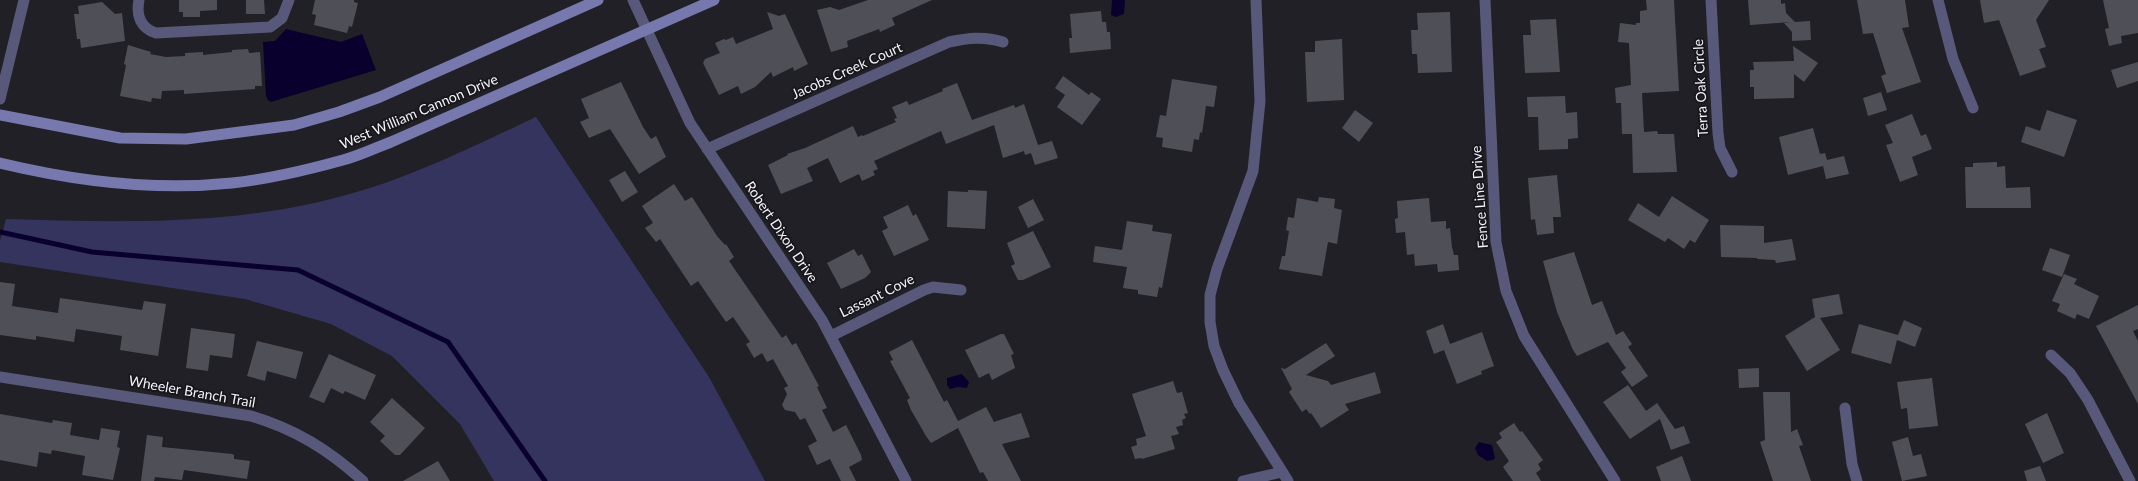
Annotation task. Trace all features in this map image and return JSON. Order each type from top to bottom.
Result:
[{"type":"main road","name":"West William Cannon Drive","points":[[0,115],[120,138],[186,139],[250,132],[294,125],[339,112],[380,97],[598,0]]},
{"type":"main road","name":"West William Cannon Drive","points":[[0,163],[101,181],[164,185],[232,183],[285,174],[344,160],[391,142],[714,0]]},
{"type":"street","points":[[0,99],[24,0]]},
{"type":"street","points":[[139,0],[137,11],[138,17],[148,30],[156,33],[270,27],[282,18],[289,0]]},
{"type":"street","name":"Robert Dixon Drive","points":[[633,0],[646,31],[690,123],[800,286],[831,336],[906,481]]},
{"type":"street","points":[[1256,0],[1260,101],[1253,171],[1217,269],[1210,295],[1210,322],[1214,346],[1223,370],[1239,403],[1288,481]]},
{"type":"street","name":"Fence Line Drive","points":[[1485,0],[1496,242],[1506,291],[1524,336],[1615,481]]},
{"type":"street","name":"Terra Oak Circle","points":[[1711,0],[1718,133],[1720,148],[1732,172]]},
{"type":"street","points":[[1938,0],[1952,59],[1973,108]]},
{"type":"street","name":"Jacobs Creek Court","points":[[707,149],[949,42],[971,38],[990,38],[1003,42]]},
{"type":"street","name":"Lassant Cove","points":[[831,336],[924,290],[938,287],[961,290]]},
{"type":"street","points":[[2051,355],[2070,373],[2088,400],[2130,481]]},
{"type":"street","name":"Wheeler Branch Trail","points":[[0,377],[251,416],[287,429],[310,440],[333,455],[363,481]]},
{"type":"street","points":[[1845,408],[1852,464],[1857,481]]},
{"type":"street","points":[[1243,481],[1282,472]]},
{"type":"shaded area","points":[[1112,0],[1125,0],[1124,14],[1116,17],[1111,15]]},
{"type":"shaded area","points":[[286,29],[341,42],[362,34],[376,70],[271,102],[266,96],[263,42],[275,41]]},
{"type":"shaded area","points":[[536,117],[709,377],[765,481],[494,481],[460,424],[392,356],[331,324],[245,299],[0,262],[0,241],[6,219],[87,221],[169,220],[251,214],[291,208],[357,192],[410,174]]},
{"type":"shaded area","points":[[962,374],[969,382],[967,388],[958,387],[950,389],[947,385],[947,378]]},
{"type":"shaded area","points":[[1479,442],[1492,445],[1495,458],[1493,460],[1487,461],[1478,455],[1475,448]]},
{"type":"building","points":[[179,0],[217,0],[217,10],[200,11],[200,17],[183,17],[183,12],[179,12]]},
{"type":"building","points":[[246,0],[264,0],[265,14],[246,14]]},
{"type":"building","points":[[315,0],[354,0],[354,2],[358,3],[352,27],[349,26],[347,33],[314,25],[316,15],[312,14]]},
{"type":"building","points":[[868,0],[932,0],[892,18],[895,25],[880,32],[879,29],[847,41],[848,47],[831,52],[817,10],[830,7],[839,10]]},
{"type":"building","points":[[1646,0],[1674,0],[1679,91],[1642,93],[1644,132],[1657,131],[1658,134],[1674,134],[1677,172],[1633,173],[1632,134],[1622,134],[1621,103],[1616,103],[1615,88],[1631,85],[1629,43],[1618,42],[1620,23],[1636,25],[1636,23],[1640,23],[1640,11],[1647,10]]},
{"type":"building","points":[[1748,0],[1781,0],[1781,4],[1785,3],[1786,13],[1795,22],[1810,21],[1811,40],[1792,41],[1792,32],[1784,23],[1791,22],[1750,25]]},
{"type":"building","points":[[1857,0],[1905,0],[1909,27],[1902,28],[1921,82],[1887,93],[1881,76],[1886,74],[1873,33],[1863,34]]},
{"type":"building","points":[[1980,0],[2049,0],[2036,20],[2046,47],[2039,49],[2046,67],[2020,76],[1999,20],[1984,23]]},
{"type":"building","points":[[2103,0],[2138,0],[2138,33],[2121,36],[2122,43],[2109,46],[2105,29],[2109,28]]},
{"type":"building","points":[[102,2],[115,14],[122,13],[125,41],[81,48],[80,39],[77,39],[74,14],[79,14],[78,6]]},
{"type":"building","points":[[1101,11],[1102,22],[1106,22],[1107,32],[1110,32],[1111,49],[1070,53],[1069,38],[1072,38],[1070,14]]},
{"type":"building","points":[[767,12],[779,16],[785,14],[808,64],[794,71],[793,67],[773,77],[771,72],[755,87],[741,94],[738,86],[719,95],[703,63],[705,59],[720,53],[715,43],[724,39],[726,40],[733,37],[736,44],[773,29]]},
{"type":"building","points":[[1450,12],[1452,72],[1418,73],[1417,54],[1412,54],[1411,30],[1418,30],[1417,13]]},
{"type":"building","points":[[1556,19],[1560,72],[1525,73],[1523,35],[1531,35],[1530,20]]},
{"type":"building","points":[[1342,39],[1344,100],[1307,102],[1305,52],[1315,52],[1315,41]]},
{"type":"building","points":[[128,45],[151,52],[150,54],[166,57],[185,56],[185,53],[203,52],[203,55],[248,49],[249,53],[260,52],[262,86],[255,86],[255,89],[184,94],[184,90],[162,91],[161,99],[152,98],[151,102],[120,96]]},
{"type":"building","points":[[1793,46],[1818,63],[1804,82],[1794,74],[1794,98],[1754,99],[1754,87],[1750,87],[1750,70],[1754,70],[1753,62],[1794,61]]},
{"type":"building","points":[[2138,62],[2138,81],[2117,88],[2111,70]]},
{"type":"building","points":[[1063,76],[1089,95],[1091,92],[1101,99],[1082,125],[1057,107],[1065,95],[1055,88]]},
{"type":"building","points":[[1172,79],[1217,86],[1214,107],[1206,106],[1202,133],[1200,132],[1199,140],[1194,139],[1192,152],[1162,147],[1163,138],[1156,137],[1160,115],[1166,116]]},
{"type":"building","points":[[621,82],[643,127],[651,139],[656,136],[666,157],[639,174],[610,129],[589,138],[580,122],[589,118],[581,99]]},
{"type":"building","points":[[957,83],[972,120],[1014,105],[1015,108],[1024,104],[1038,145],[1052,141],[1058,158],[1035,165],[1031,153],[1025,155],[1024,151],[1003,158],[994,125],[946,144],[941,131],[874,161],[878,169],[873,171],[875,175],[862,181],[859,174],[840,183],[828,158],[807,168],[813,181],[781,194],[768,165],[788,155],[787,154],[805,148],[853,126],[858,137],[896,122],[894,119],[897,118],[892,107],[907,101],[909,105],[943,91],[942,89]]},
{"type":"building","points":[[1881,92],[1887,110],[1868,116],[1863,98]]},
{"type":"building","points":[[1565,96],[1566,113],[1577,112],[1578,138],[1568,139],[1568,149],[1539,150],[1538,117],[1528,117],[1527,97]]},
{"type":"building","points":[[1355,110],[1373,123],[1359,142],[1342,128]]},
{"type":"building","points":[[2047,110],[2077,120],[2064,157],[2021,142],[2026,126],[2040,131]]},
{"type":"building","points":[[1912,114],[1921,136],[1926,134],[1932,149],[1912,157],[1918,175],[1900,182],[1886,145],[1893,143],[1885,125]]},
{"type":"building","points":[[1813,128],[1820,154],[1825,153],[1827,160],[1844,156],[1849,174],[1826,179],[1823,166],[1788,175],[1779,137]]},
{"type":"building","points":[[1997,162],[1997,167],[2005,166],[2006,188],[2030,187],[2031,208],[1966,208],[1965,167],[1973,167],[1973,163]]},
{"type":"building","points":[[625,171],[638,192],[622,202],[609,180]]},
{"type":"building","points":[[1557,175],[1561,217],[1553,217],[1554,233],[1537,235],[1535,219],[1531,220],[1528,178]]},
{"type":"building","points":[[674,184],[685,201],[692,197],[717,236],[725,245],[726,244],[734,257],[729,261],[782,338],[786,335],[792,345],[796,343],[819,386],[817,387],[827,408],[822,410],[833,432],[846,425],[861,455],[862,460],[849,467],[856,481],[841,481],[830,459],[817,465],[808,446],[817,441],[805,418],[800,420],[795,412],[785,410],[782,405],[787,394],[784,388],[788,386],[773,359],[767,362],[762,353],[754,358],[746,344],[750,342],[733,317],[726,322],[698,281],[691,286],[660,239],[656,242],[645,228],[653,223],[642,206]]},
{"type":"building","points":[[968,190],[987,191],[985,229],[947,227],[948,191],[968,192]]},
{"type":"building","points":[[1672,196],[1709,220],[1695,243],[1690,240],[1684,249],[1668,238],[1665,242],[1628,220],[1638,203],[1659,217]]},
{"type":"building","points":[[1319,197],[1335,199],[1334,208],[1342,210],[1337,244],[1328,242],[1322,276],[1279,269],[1282,256],[1285,256],[1289,231],[1286,230],[1288,217],[1294,218],[1297,198],[1318,202]]},
{"type":"building","points":[[1429,198],[1431,222],[1446,221],[1446,229],[1450,228],[1454,255],[1458,255],[1459,270],[1438,272],[1437,264],[1415,266],[1414,254],[1407,255],[1405,232],[1396,233],[1395,219],[1398,218],[1397,201]]},
{"type":"building","points":[[1033,199],[1044,220],[1028,228],[1018,207]]},
{"type":"building","points":[[908,205],[913,216],[916,214],[929,240],[894,256],[882,231],[888,228],[883,217]]},
{"type":"building","points":[[1127,221],[1153,225],[1152,231],[1172,234],[1162,288],[1159,287],[1157,297],[1138,294],[1138,290],[1123,288],[1127,267],[1093,262],[1095,246],[1122,250]]},
{"type":"building","points":[[1720,225],[1764,226],[1764,243],[1792,239],[1796,260],[1776,263],[1775,260],[1757,258],[1721,257]]},
{"type":"building","points":[[1033,231],[1051,267],[1023,280],[1018,280],[1011,266],[1015,264],[1007,243]]},
{"type":"building","points":[[2050,248],[2070,255],[2062,277],[2042,270]]},
{"type":"building","points":[[854,249],[858,256],[862,254],[871,272],[865,278],[841,289],[827,263]]},
{"type":"building","points":[[1574,252],[1592,305],[1602,301],[1616,335],[1623,331],[1632,344],[1628,347],[1648,376],[1632,387],[1621,372],[1626,368],[1608,342],[1577,356],[1573,350],[1557,312],[1543,261]]},
{"type":"building","points":[[2064,274],[2077,279],[2074,284],[2099,296],[2089,319],[2077,314],[2075,319],[2057,311],[2060,304],[2052,301]]},
{"type":"building","points":[[0,282],[15,284],[12,306],[58,313],[60,298],[142,310],[144,301],[166,304],[158,356],[120,350],[122,336],[76,329],[74,342],[36,336],[36,340],[0,335]]},
{"type":"building","points":[[1839,294],[1843,314],[1820,318],[1840,350],[1807,371],[1785,336],[1815,317],[1812,299]]},
{"type":"building","points":[[2138,305],[2138,329],[2133,331],[2138,341],[2138,404],[2096,326]]},
{"type":"building","points":[[1904,320],[1922,328],[1915,347],[1897,340],[1891,364],[1851,353],[1859,324],[1898,335]]},
{"type":"building","points":[[1443,324],[1450,344],[1482,332],[1494,366],[1481,371],[1482,374],[1457,384],[1444,350],[1434,354],[1426,331]]},
{"type":"building","points":[[191,328],[235,334],[232,358],[210,355],[208,371],[186,368]]},
{"type":"building","points":[[1004,334],[1014,354],[1011,355],[1015,368],[992,380],[989,373],[979,378],[965,350]]},
{"type":"building","points":[[912,340],[944,402],[947,400],[958,421],[986,407],[994,422],[1021,413],[1030,437],[1002,444],[1021,481],[988,481],[983,472],[980,473],[958,428],[931,443],[911,410],[907,400],[910,398],[890,361],[893,360],[889,352]]},
{"type":"building","points":[[257,341],[303,352],[296,379],[267,371],[265,381],[247,376]]},
{"type":"building","points":[[1326,343],[1335,356],[1306,375],[1328,381],[1331,385],[1375,372],[1381,393],[1345,404],[1349,410],[1321,428],[1311,413],[1310,414],[1306,409],[1302,412],[1289,392],[1292,389],[1281,368],[1285,369]]},
{"type":"building","points":[[329,354],[376,375],[365,400],[345,391],[343,394],[331,388],[324,403],[309,397]]},
{"type":"building","points":[[1759,368],[1759,387],[1739,388],[1738,369]]},
{"type":"building","points":[[1932,378],[1938,426],[1909,429],[1907,408],[1901,409],[1897,382]]},
{"type":"building","points":[[1173,381],[1177,393],[1182,392],[1188,413],[1184,414],[1186,418],[1182,420],[1183,425],[1176,427],[1179,434],[1171,436],[1175,449],[1142,459],[1135,459],[1131,447],[1137,445],[1136,439],[1146,436],[1132,394]]},
{"type":"building","points":[[1628,385],[1646,411],[1657,403],[1675,429],[1684,426],[1690,443],[1671,450],[1660,419],[1630,439],[1603,402]]},
{"type":"building","points":[[1763,392],[1790,392],[1791,432],[1797,429],[1803,445],[1799,446],[1811,481],[1773,481],[1760,442],[1765,440]]},
{"type":"building","points":[[392,398],[425,428],[400,455],[395,455],[380,441],[385,436],[370,422]]},
{"type":"building","points":[[2047,413],[2064,453],[2043,463],[2025,424]]},
{"type":"building","points":[[0,414],[52,423],[53,420],[72,423],[70,435],[99,440],[101,428],[120,431],[117,447],[120,448],[113,480],[82,475],[85,456],[52,450],[51,454],[39,452],[37,467],[0,460]]},
{"type":"building","points":[[1514,423],[1520,432],[1522,431],[1543,460],[1538,464],[1541,469],[1536,473],[1541,481],[1513,481],[1503,467],[1509,461],[1496,442],[1502,438],[1499,433]]},
{"type":"building","points":[[147,435],[163,437],[162,447],[232,454],[234,455],[234,459],[250,461],[247,479],[184,470],[182,480],[155,477],[154,481],[141,481]]},
{"type":"building","points":[[1908,437],[1913,456],[1921,454],[1927,476],[1902,481],[1892,442]]},
{"type":"building","points":[[1682,456],[1691,481],[1661,481],[1656,467]]},
{"type":"building","points":[[438,461],[450,481],[403,481]]},
{"type":"building","points":[[2040,466],[2046,481],[2027,481],[2024,471]]},
{"type":"waterway","points":[[0,232],[92,252],[298,270],[448,342],[545,481]]}]
